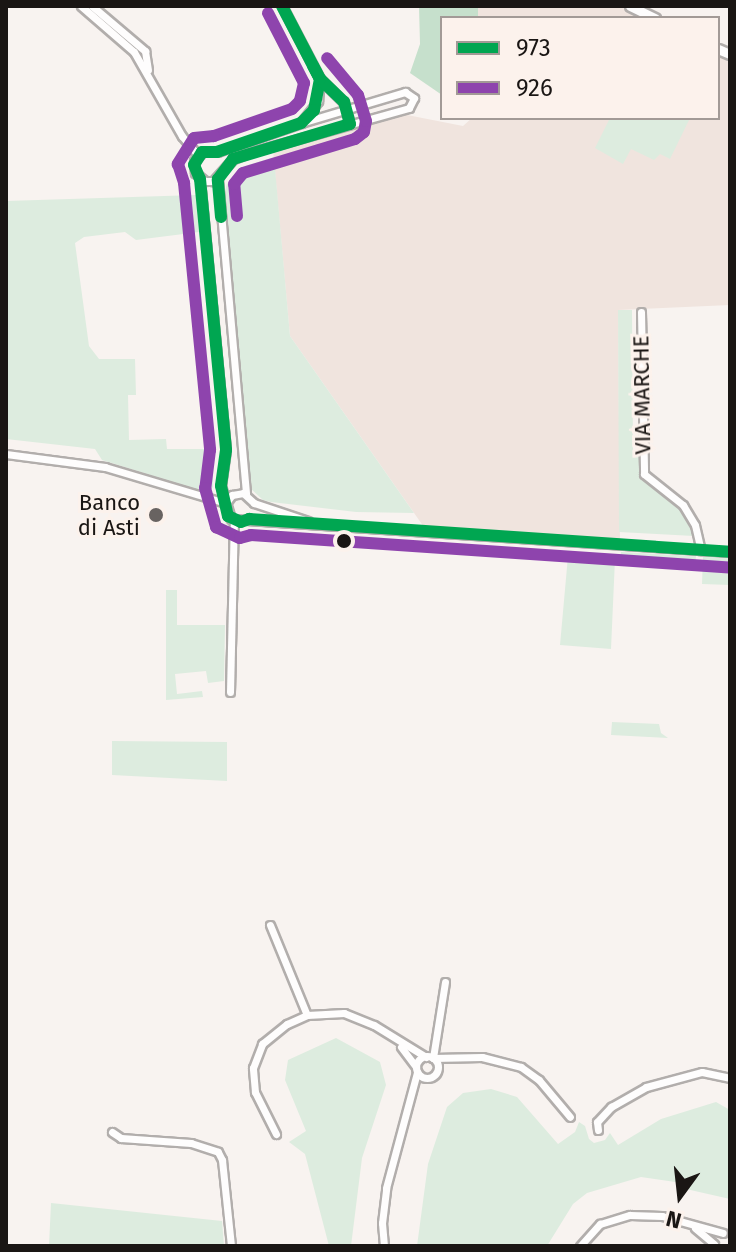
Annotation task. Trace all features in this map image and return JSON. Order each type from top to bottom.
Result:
[{"type":"street","points":[[81,6],[134,52],[182,136],[198,155]]},
{"type":"street","points":[[92,6],[145,51],[148,72]]},
{"type":"street","points":[[282,6],[320,79],[348,109],[350,124]]},
{"type":"street","points":[[630,6],[651,16]]},
{"type":"street","points":[[301,123],[318,101],[320,79]]},
{"type":"street","points":[[230,692],[234,521],[226,512],[221,486],[226,450],[200,179],[194,169],[198,155],[209,150],[217,152],[405,92],[414,98],[409,108],[248,153],[225,166],[218,179],[246,494],[254,503],[333,527]]},
{"type":"street","points":[[217,152],[225,166]]},
{"type":"street","points":[[200,179],[218,179]]},
{"type":"street","name":"VIA MARCHE","points":[[641,312],[644,474],[683,505],[695,525],[701,550]]},
{"type":"street","points":[[6,454],[105,467],[226,503]]},
{"type":"street","points":[[226,503],[234,494],[246,494]]},
{"type":"street","points":[[249,519],[254,503]]},
{"type":"street","points":[[234,521],[249,519],[730,552]]},
{"type":"street","points":[[270,925],[307,1015]]},
{"type":"street","points":[[430,1058],[445,982]]},
{"type":"street","points":[[276,1134],[252,1082],[256,1055],[273,1033],[307,1015],[326,1012],[359,1018],[438,1064],[434,1076]]},
{"type":"street","points":[[397,1042],[423,1078],[434,1076]]},
{"type":"street","points":[[413,1098],[451,1062],[464,1058]]},
{"type":"street","points":[[384,1246],[382,1223],[386,1188],[413,1098],[420,1059],[501,1060],[521,1067],[539,1080],[570,1117]]},
{"type":"street","points":[[598,1130],[597,1122],[611,1107],[646,1087],[702,1072],[730,1078]]},
{"type":"street","points":[[112,1132],[128,1139],[191,1143],[218,1152],[222,1160],[231,1246]]},
{"type":"street","points":[[580,1246],[600,1224],[630,1215],[662,1216],[694,1227],[728,1233]]},
{"type":"street","points":[[694,1227],[714,1245],[728,1233]]},
{"type":"shaded area","points":[[478,6],[625,6],[646,16],[478,16]]},
{"type":"shaded area","points":[[720,52],[730,57],[730,305],[618,310],[620,542],[426,530],[290,336],[273,150],[397,113],[463,126],[470,120],[720,120]]},
{"type":"green space","points":[[419,6],[478,6],[478,16],[440,16],[440,94],[410,73],[420,44]]},
{"type":"green space","points":[[609,120],[689,120],[670,159],[660,154],[654,160],[631,149],[623,164],[595,148]]},
{"type":"green space","points":[[274,157],[290,336],[414,513],[356,512],[271,502],[263,500],[249,487],[224,194],[227,184],[245,166]]},
{"type":"green space","points":[[196,195],[199,232],[136,240],[125,232],[84,237],[75,243],[89,346],[99,359],[135,359],[136,395],[128,395],[129,440],[166,439],[167,449],[212,449],[213,487],[208,493],[102,460],[95,449],[6,439],[6,201]]},
{"type":"green space","points":[[618,310],[632,310],[633,451],[639,453],[640,476],[674,501],[686,516],[694,536],[619,532]]},
{"type":"green space","points":[[621,552],[696,556],[695,568],[620,564]]},
{"type":"green space","points":[[568,556],[615,559],[611,649],[560,645]]},
{"type":"green space","points":[[703,556],[730,558],[730,585],[702,584]]},
{"type":"green space","points":[[166,590],[177,590],[177,625],[225,625],[224,681],[208,683],[206,671],[175,674],[177,694],[202,691],[203,697],[166,700]]},
{"type":"green space","points":[[612,722],[659,724],[661,733],[668,738],[611,735]]},
{"type":"green space","points":[[112,741],[227,742],[227,781],[112,775]]},
{"type":"green space","points":[[336,1038],[380,1062],[386,1085],[362,1158],[351,1246],[329,1246],[305,1154],[289,1142],[306,1131],[285,1080],[288,1060]]},
{"type":"green space","points":[[491,1089],[517,1097],[558,1144],[575,1132],[579,1122],[585,1126],[589,1139],[594,1143],[605,1140],[610,1133],[618,1145],[661,1119],[716,1102],[730,1110],[730,1199],[686,1189],[682,1183],[641,1177],[587,1193],[573,1204],[547,1246],[417,1246],[428,1164],[447,1107],[463,1093]]},
{"type":"green space","points":[[51,1203],[222,1221],[224,1246],[49,1246]]},
{"type":"transit line","name":"973","points":[[282,6],[320,79],[314,110],[301,123],[217,152],[202,152],[194,165],[200,179],[226,450],[221,486],[228,516],[241,522],[249,519],[730,552]]},
{"type":"transit line","name":"926","points":[[268,13],[304,83],[300,101],[292,109],[214,136],[194,138],[178,164],[184,183],[210,450],[205,488],[216,527],[240,538],[251,535],[729,568]]},
{"type":"transit line","name":"926","points":[[237,216],[234,184],[243,173],[355,139],[364,132],[366,121],[358,95],[327,58]]},
{"type":"transit line","name":"973","points":[[221,217],[218,179],[233,159],[350,124],[344,102],[320,79],[313,66]]},
{"type":"place","name":"Banco di Asti","points":[[156,515]]}]
